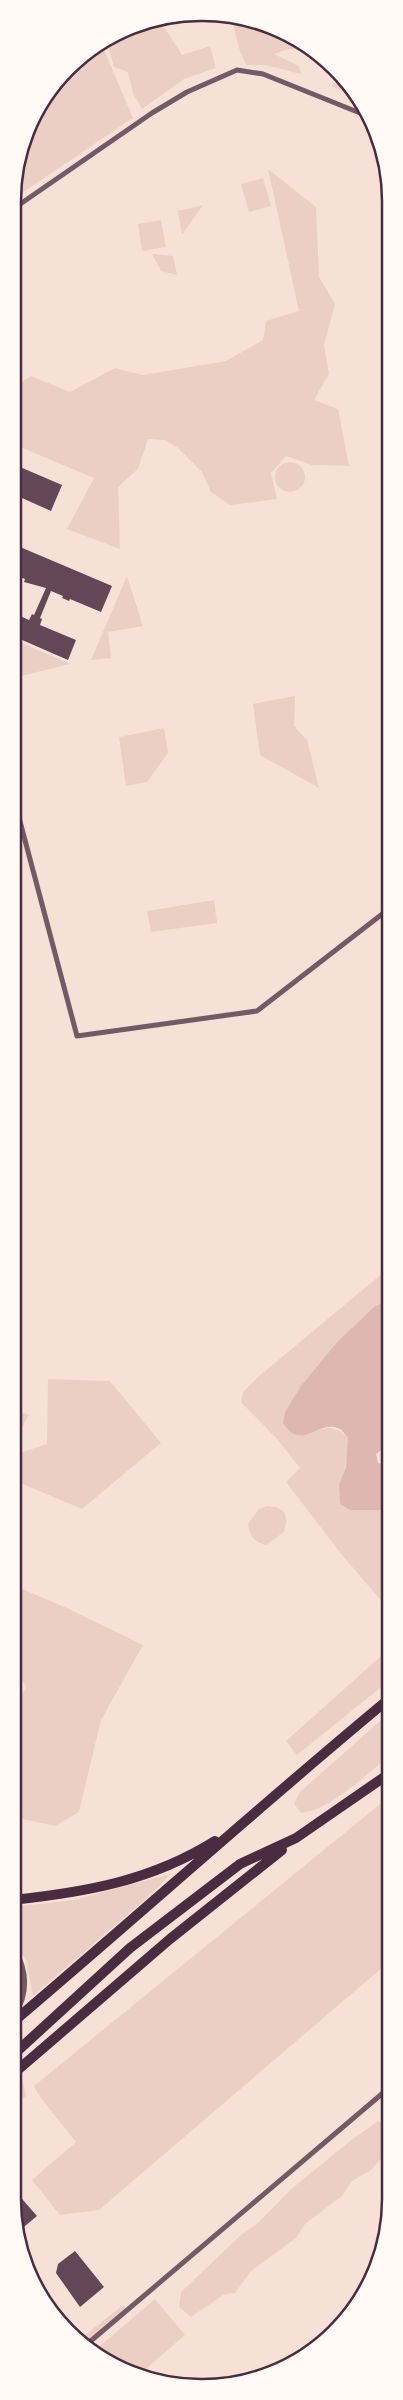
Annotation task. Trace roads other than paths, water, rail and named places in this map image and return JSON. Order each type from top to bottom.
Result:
[{"type":"main road","points":[[21,2014],[179,1880],[237,1827],[382,1705]]},
{"type":"main road","points":[[21,2066],[170,1939],[296,1838],[382,1779]]},
{"type":"main road","points":[[21,1899],[77,1893],[153,1872],[204,1848],[237,1827]]},
{"type":"main road","points":[[21,2047],[130,1948],[200,1894],[240,1864],[296,1838]]},
{"type":"street","points":[[21,203],[152,112],[187,92],[238,70],[263,74],[358,111]]},
{"type":"street","points":[[21,825],[78,1036],[257,1011],[382,914]]},
{"type":"street","points":[[21,1972],[24,1980],[24,1994],[21,1999]]},
{"type":"street","points":[[91,2341],[382,2094]]}]
